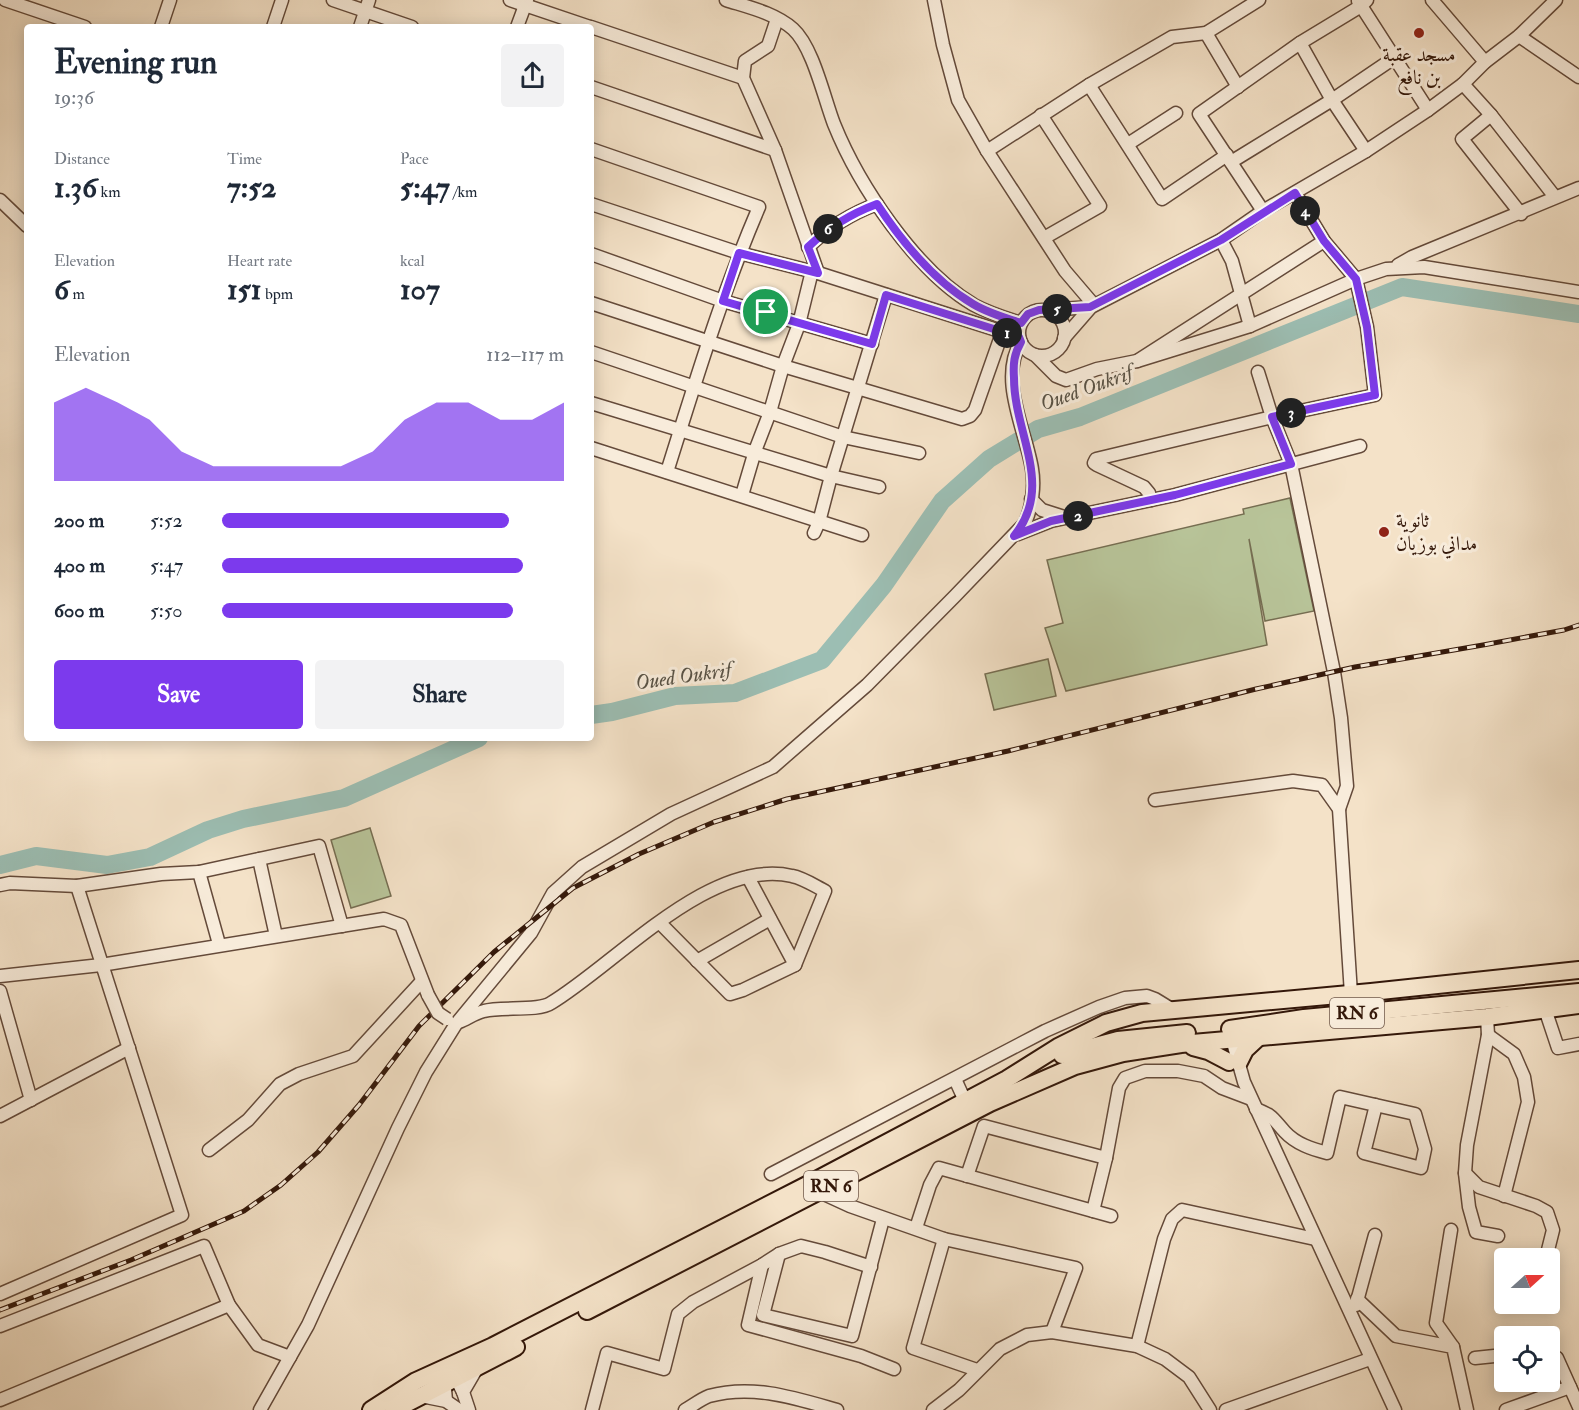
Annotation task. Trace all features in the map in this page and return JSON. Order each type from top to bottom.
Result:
[{"type":"main road","points":[[1022,1070],[1058,1047],[1106,1023],[1131,1015],[1579,970]]},
{"type":"main road","name":"RN 6","points":[[371,1410],[416,1380],[452,1380],[494,1346],[990,1103],[1075,1066],[1123,1053],[1181,1044],[1304,1018],[1579,992]]},
{"type":"main road","name":"RN 6","points":[[394,1410],[820,1185],[1022,1070],[1080,1049],[1136,1037],[1226,1035],[1259,1037],[1487,1017],[1579,1005]]},
{"type":"main road","points":[[1123,1053],[1156,1011]]},
{"type":"main road","points":[[1181,1044],[1208,1051],[1234,1062],[1259,1037]]},
{"type":"street","points":[[0,4],[5,0],[76,24]]},
{"type":"street","points":[[163,24],[170,0]]},
{"type":"street","points":[[274,24],[282,0]]},
{"type":"street","points":[[333,0],[367,5],[406,24]]},
{"type":"street","points":[[510,0],[526,3],[582,24]]},
{"type":"street","points":[[726,0],[769,14],[792,28],[806,45],[835,126],[866,188],[894,229],[947,285],[975,305],[1021,323]]},
{"type":"street","points":[[934,0],[958,100],[987,151],[1072,282],[1092,306]]},
{"type":"street","points":[[987,151],[1089,85],[1172,37],[1206,33],[1259,0]]},
{"type":"street","points":[[1432,0],[1485,62]]},
{"type":"street","points":[[260,1410],[308,1325],[451,1021],[531,933],[553,892],[582,867],[671,814],[773,767],[867,685],[1025,523],[1031,499],[1032,470],[1015,401],[1014,377],[1014,359],[1020,340],[1021,323],[1033,312],[1092,306],[1221,240],[1428,110],[1463,84],[1485,62],[1519,36],[1556,0]]},
{"type":"street","points":[[1263,212],[1199,114],[1362,2],[1394,58],[1428,110]]},
{"type":"street","points":[[518,24],[526,3]]},
{"type":"street","points":[[361,24],[367,5]]},
{"type":"street","points":[[742,495],[815,272],[775,150],[743,78],[745,61],[768,46],[777,19]]},
{"type":"street","points":[[594,28],[743,78]]},
{"type":"street","points":[[1206,33],[1238,87]]},
{"type":"street","points":[[1519,36],[1578,75]]},
{"type":"street","points":[[1300,43],[1332,100],[1366,151]]},
{"type":"street","points":[[1089,85],[1162,199],[1332,100],[1394,58]]},
{"type":"street","points":[[1463,84],[1555,197]]},
{"type":"street","points":[[594,88],[775,150]]},
{"type":"street","points":[[1128,144],[1176,113]]},
{"type":"street","points":[[1041,115],[1100,206],[1044,238]]},
{"type":"street","points":[[1491,116],[1462,138],[1521,214]]},
{"type":"street","points":[[594,149],[759,207],[739,253],[667,472]]},
{"type":"street","points":[[1394,268],[1412,257],[1521,214],[1579,188]]},
{"type":"street","points":[[1151,500],[1144,487],[1097,465],[1094,463],[1096,459],[1375,395],[1367,327],[1356,279],[1324,241],[1295,193]]},
{"type":"street","points":[[0,200],[24,223]]},
{"type":"street","points":[[808,247],[826,231],[853,213],[877,204]]},
{"type":"street","points":[[594,205],[739,253],[815,272],[1002,332],[1020,340],[1056,376],[1063,380],[1097,369],[1137,361],[1250,326],[1379,270],[1424,267],[1579,292]]},
{"type":"street","points":[[1221,240],[1232,261],[1250,326]]},
{"type":"street","points":[[1137,361],[1324,241]]},
{"type":"street","points":[[594,255],[723,301],[872,344]]},
{"type":"street","points":[[817,527],[886,295]]},
{"type":"street","points":[[594,304],[783,366],[958,418],[966,418],[975,410],[1007,319]]},
{"type":"street","points":[[1034,354],[1045,356],[1061,344],[1092,306]]},
{"type":"street","points":[[1045,310],[1056,315],[1064,326],[1055,363],[1056,376]]},
{"type":"street","points":[[594,353],[843,437],[919,453]]},
{"type":"street","points":[[1014,377],[1019,367],[1034,354]]},
{"type":"street","points":[[1258,372],[1272,417],[1291,464],[1334,672],[1341,718],[1347,786],[1340,809],[1351,994]]},
{"type":"street","points":[[594,404],[755,451],[831,476],[879,487]]},
{"type":"street","points":[[1014,536],[1034,527],[1068,518],[1151,500],[1359,446]]},
{"type":"street","points":[[594,449],[742,495],[817,527],[862,535]]},
{"type":"street","points":[[1031,499],[1042,510],[1068,518]]},
{"type":"street","points":[[1155,800],[1293,781],[1322,785],[1340,809]]},
{"type":"street","points":[[0,885],[10,883],[76,886],[161,874],[199,872],[319,846],[342,926]]},
{"type":"street","points":[[259,859],[276,936]]},
{"type":"street","points":[[199,872],[219,944]]},
{"type":"street","points":[[0,976],[101,965],[384,919],[401,925],[428,995],[438,1013],[451,1021],[484,1011],[549,1005],[660,923],[710,890],[748,877],[773,874],[793,876],[825,891],[795,965],[730,994],[660,923]]},
{"type":"street","points":[[748,877],[795,965]]},
{"type":"street","points":[[0,1294],[182,1215],[76,886]]},
{"type":"street","points":[[697,961],[770,919]]},
{"type":"street","points":[[209,1150],[248,1120],[280,1084],[299,1074],[353,1056],[422,981]]},
{"type":"street","points":[[0,991],[31,1100]]},
{"type":"street","points":[[771,1174],[1045,1031],[1099,1006],[1125,998],[1147,996],[1173,1010]]},
{"type":"street","points":[[1545,1009],[1558,1048],[1579,1044]]},
{"type":"street","points":[[1487,1017],[1488,1035],[1467,1145],[1465,1173],[1469,1207],[1476,1232],[1498,1236]]},
{"type":"street","points":[[1226,1035],[1234,1062],[1395,1410]]},
{"type":"street","points":[[1488,1035],[1514,1054],[1524,1077],[1528,1102],[1504,1196]]},
{"type":"street","points":[[0,1116],[129,1048]]},
{"type":"street","points":[[1093,1211],[1119,1088],[1125,1078],[1145,1071],[1178,1071],[1204,1076],[1272,1115],[1286,1133],[1308,1148],[1327,1153],[1340,1097],[1376,1105],[1415,1114],[1425,1149],[1420,1168],[1364,1153],[1376,1105]]},
{"type":"street","points":[[955,1079],[965,1101]]},
{"type":"street","points":[[967,1176],[984,1126],[1106,1158]]},
{"type":"street","points":[[916,1228],[930,1185],[939,1168],[1111,1216]]},
{"type":"street","points":[[1465,1173],[1479,1187],[1536,1206],[1546,1212],[1553,1230],[1548,1248]]},
{"type":"street","points":[[820,1185],[883,1219],[944,1239],[1076,1268],[1052,1332]]},
{"type":"street","points":[[1137,1346],[1164,1239],[1172,1219],[1182,1210],[1316,1239]]},
{"type":"street","points":[[779,1254],[763,1315],[852,1336],[883,1219]]},
{"type":"street","points":[[1451,1230],[1436,1323],[1453,1347],[1467,1410]]},
{"type":"street","points":[[1352,1318],[1375,1234]]},
{"type":"street","points":[[944,1239],[913,1348],[977,1370]]},
{"type":"street","points":[[0,1326],[204,1246],[229,1305],[258,1345],[290,1357]]},
{"type":"street","points":[[592,1410],[607,1353],[663,1369],[678,1314],[693,1302],[779,1254],[801,1246],[825,1251],[871,1267]]},
{"type":"street","points":[[762,1265],[748,1324],[861,1356],[894,1369]]},
{"type":"street","points":[[1357,1299],[1396,1336],[1453,1347]]},
{"type":"street","points":[[0,1400],[229,1305]]},
{"type":"street","points":[[933,1410],[959,1390],[1000,1349],[1027,1335],[1052,1332],[1137,1346],[1165,1359],[1189,1377],[1210,1410]]},
{"type":"street","points":[[1474,1358],[1494,1356]]},
{"type":"street","points":[[1227,1410],[1370,1359]]},
{"type":"street","points":[[1560,1366],[1579,1407]]},
{"type":"street","points":[[446,1401],[452,1380]]},
{"type":"street","points":[[452,1380],[469,1410]]},
{"type":"street","points":[[1506,1410],[1569,1388]]},
{"type":"street","points":[[685,1410],[707,1397],[748,1390],[790,1397],[837,1410]]},
{"type":"street","points":[[421,1396],[446,1401],[459,1410]]},
{"type":"green space","points":[[1290,498],[1314,611],[1265,621],[1249,539],[1267,645],[1066,691],[1045,628],[1063,623],[1047,560],[1244,514],[1243,509]]},
{"type":"green space","points":[[1048,659],[1056,696],[994,710],[985,674]]},
{"type":"green space","points":[[370,828],[391,896],[351,908],[331,840]]},
{"type":"waterway","name":"Oued Oukrif","points":[[594,715],[675,696],[735,693],[822,660],[884,585],[942,501],[989,459],[1038,429],[1080,417],[1402,287],[1579,314]]},
{"type":"waterway","points":[[0,865],[36,856],[107,865],[150,857],[208,830],[243,819],[344,798],[472,741]]},
{"type":"railway","points":[[0,1310],[131,1260],[244,1211],[281,1185],[318,1152],[359,1105],[419,1026],[494,952],[573,888],[639,854],[714,822],[787,799],[1008,751],[1256,689],[1355,667],[1564,630],[1579,625]]},
{"type":"place","name":"مسجد عقبة بن نافع","points":[[1419,33]]},
{"type":"place","name":"ثانوية مداني بوزيان","points":[[1384,532]]},
{"type":"route","points":[[1295,193],[1324,241],[1356,279],[1367,327],[1375,395],[1272,417],[1291,464],[1175,495],[1051,521],[1014,536],[1025,523],[1029,513],[1033,483],[1032,470],[1015,401],[1013,365],[1015,353],[1021,342],[1019,337],[886,295],[872,344],[799,324],[766,312],[723,301],[739,253],[818,273],[808,247],[826,231],[853,213],[877,204],[894,229],[936,276],[961,297],[988,312],[1021,323],[1028,314],[1039,310],[1090,307],[1221,240],[1295,193]]}]
